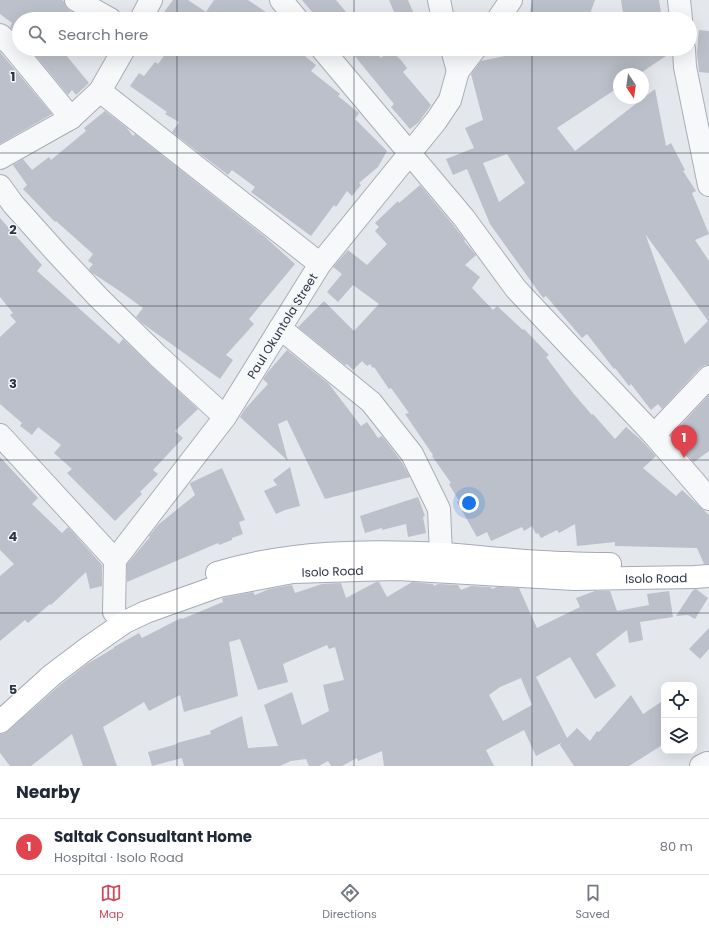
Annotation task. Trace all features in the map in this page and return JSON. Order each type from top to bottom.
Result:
[{"type":"main road","name":"Isolo Road","points":[[0,704],[53,658],[114,612],[142,599],[193,581],[219,572],[254,563],[319,554],[339,553],[441,554],[566,563],[651,564],[709,561]]},
{"type":"main road","name":"Isolo Road","points":[[0,722],[52,675],[125,622],[146,612],[220,586],[293,572],[398,569],[574,579],[709,576]]},
{"type":"street","points":[[76,0],[97,12]]},
{"type":"street","points":[[145,12],[151,0]]},
{"type":"street","points":[[280,0],[291,12]]},
{"type":"street","points":[[439,0],[442,12]]},
{"type":"street","points":[[503,12],[511,0]]},
{"type":"street","points":[[679,0],[680,12]]},
{"type":"street","points":[[0,35],[12,46]]},
{"type":"street","points":[[20,56],[70,118]]},
{"type":"street","points":[[0,158],[70,118],[100,91],[120,56]]},
{"type":"street","points":[[328,56],[464,218],[516,289],[654,435],[709,499]]},
{"type":"street","points":[[454,56],[458,71]]},
{"type":"street","name":"Paul Okuntola Street","points":[[115,560],[225,417],[320,264],[436,121],[450,100],[458,71],[470,56]]},
{"type":"street","points":[[684,56],[685,67],[709,185]]},
{"type":"street","points":[[100,91],[320,264]]},
{"type":"street","points":[[0,186],[13,204],[98,297],[157,355],[225,417]]},
{"type":"street","points":[[280,328],[371,402],[412,454],[439,509],[441,554]]},
{"type":"street","points":[[654,435],[709,377]]},
{"type":"street","points":[[0,435],[115,560],[114,612]]},
{"type":"street","points":[[701,766],[707,763],[709,764]]},
{"type":"building","points":[[0,0],[62,0],[64,1],[66,7],[72,12],[12,12],[12,23],[0,14]]},
{"type":"building","points":[[173,0],[188,0],[206,12],[164,12]]},
{"type":"building","points":[[214,0],[248,0],[266,12],[206,12]]},
{"type":"building","points":[[302,0],[336,0],[346,12],[312,12]]},
{"type":"building","points":[[389,0],[408,0],[413,12],[394,12]]},
{"type":"building","points":[[532,0],[595,0],[591,12],[530,12]]},
{"type":"building","points":[[621,0],[659,0],[661,12],[623,12]]},
{"type":"building","points":[[699,30],[709,31],[709,73],[699,72],[697,53]]},
{"type":"building","points":[[0,52],[52,114],[0,144]]},
{"type":"building","points":[[36,56],[67,56],[89,83],[76,95],[72,90],[68,95]]},
{"type":"building","points":[[164,56],[305,56],[316,65],[311,71],[340,94],[338,96],[359,113],[355,119],[387,151],[378,167],[359,183],[361,185],[352,196],[347,191],[336,207],[334,205],[311,236],[251,192],[255,187],[232,170],[228,175],[172,132],[179,122],[165,114],[167,112],[130,86],[139,73],[144,76],[155,62],[158,64]]},
{"type":"building","points":[[355,56],[379,56],[381,58],[383,56],[397,56],[407,68],[403,72],[431,105],[419,122],[410,129],[391,107],[394,104]]},
{"type":"building","points":[[505,56],[666,56],[648,68],[613,68],[613,91],[557,128],[575,151],[636,104],[649,104],[649,94],[655,89],[666,146],[671,143],[685,170],[683,171],[696,191],[692,193],[709,234],[695,240],[709,261],[709,365],[705,365],[700,368],[662,409],[658,404],[651,410],[631,384],[629,386],[615,368],[614,369],[587,334],[582,338],[546,296],[543,298],[490,224],[467,169],[453,175],[446,159],[474,148],[465,128],[483,120],[471,74],[481,61]],"holes":[[[507,154],[525,183],[499,202],[483,163]],[[646,235],[708,321],[685,344],[646,236]]]},
{"type":"building","points":[[105,111],[127,128],[133,136],[135,134],[264,236],[295,264],[249,319],[254,324],[226,355],[233,360],[220,379],[142,323],[136,317],[143,308],[91,272],[89,269],[93,264],[88,261],[93,254],[56,221],[55,222],[23,189],[27,185],[13,165],[23,159],[32,170],[49,157],[51,160],[86,131],[84,128]]},
{"type":"building","points":[[420,185],[476,255],[465,265],[480,277],[472,288],[493,310],[497,306],[523,330],[524,329],[549,355],[546,357],[573,393],[615,439],[626,427],[640,439],[656,456],[643,468],[676,496],[682,490],[709,515],[709,564],[704,564],[697,548],[615,546],[615,542],[577,546],[575,524],[559,533],[557,530],[541,538],[538,533],[536,534],[532,526],[524,531],[522,527],[491,541],[487,532],[477,537],[457,502],[459,501],[449,484],[451,483],[405,414],[409,413],[391,388],[389,389],[374,367],[373,368],[370,364],[367,366],[362,361],[353,370],[298,327],[324,301],[354,331],[379,304],[353,285],[338,302],[327,292],[342,274],[333,267],[348,250],[367,265],[387,244],[375,231],[379,227],[375,223],[398,201],[399,203]]},
{"type":"building","points":[[0,218],[42,265],[37,271],[119,344],[123,339],[198,409],[175,431],[183,438],[153,470],[158,474],[140,492],[142,494],[115,521],[67,473],[72,469],[54,453],[61,445],[38,427],[32,435],[20,426],[22,423],[0,404],[0,337],[16,322],[10,315],[13,313],[0,297]]},
{"type":"building","points":[[287,350],[329,384],[361,426],[367,422],[378,438],[382,436],[401,461],[410,477],[325,499],[287,420],[278,424],[288,461],[240,417],[245,409],[268,384],[263,379]]},
{"type":"building","points":[[709,395],[709,451],[694,462],[685,452],[691,448],[677,429]]},
{"type":"building","points":[[0,457],[38,498],[32,504],[62,533],[68,527],[102,565],[102,586],[90,589],[86,572],[51,605],[50,604],[28,623],[25,620],[0,641],[0,576],[14,564],[0,550]]},
{"type":"building","points":[[290,467],[300,506],[276,514],[264,491],[277,485],[273,480]]},
{"type":"building","points":[[222,468],[245,520],[239,522],[243,534],[232,538],[232,540],[219,545],[218,543],[127,582],[127,564],[159,524],[195,495],[190,483]]},
{"type":"building","points":[[418,497],[425,516],[423,517],[426,533],[408,537],[406,524],[382,530],[382,528],[365,533],[360,516]]},
{"type":"building","points":[[376,582],[379,582],[387,597],[412,582],[433,584],[434,586],[438,584],[458,585],[461,590],[471,586],[491,587],[492,589],[497,587],[519,588],[537,628],[580,607],[576,598],[595,591],[610,591],[617,611],[649,605],[647,594],[669,591],[673,617],[640,622],[643,640],[629,643],[627,630],[596,654],[616,686],[595,699],[570,657],[536,677],[567,738],[577,728],[590,741],[597,731],[599,732],[631,695],[643,714],[661,702],[661,746],[629,766],[574,766],[560,745],[561,743],[536,756],[524,730],[486,750],[494,766],[384,766],[382,751],[358,761],[357,758],[342,766],[331,766],[328,761],[319,766],[309,766],[306,759],[291,761],[280,766],[184,766],[182,758],[152,766],[148,752],[211,734],[210,731],[242,716],[248,748],[278,746],[264,705],[292,692],[302,725],[329,711],[323,685],[344,680],[335,647],[329,649],[327,645],[283,664],[288,682],[258,690],[240,639],[229,642],[238,696],[184,712],[180,695],[149,711],[144,702],[103,727],[117,766],[83,766],[72,734],[31,766],[10,766],[0,753],[0,734],[8,731],[60,685],[87,664],[139,633],[142,638],[181,618],[182,619],[223,602],[222,598],[253,592],[255,595],[269,589],[292,585],[295,593],[322,584],[341,583],[346,598]],"holes":[[[521,678],[532,705],[503,721],[489,695],[500,687]]]},
{"type":"building","points":[[696,589],[708,598],[695,619],[688,615],[676,616],[693,590]]},
{"type":"building","points":[[709,628],[709,649],[700,659],[689,649]]},
{"type":"place","name":"Saltak Consualtant Home","points":[[684,458]]}]
